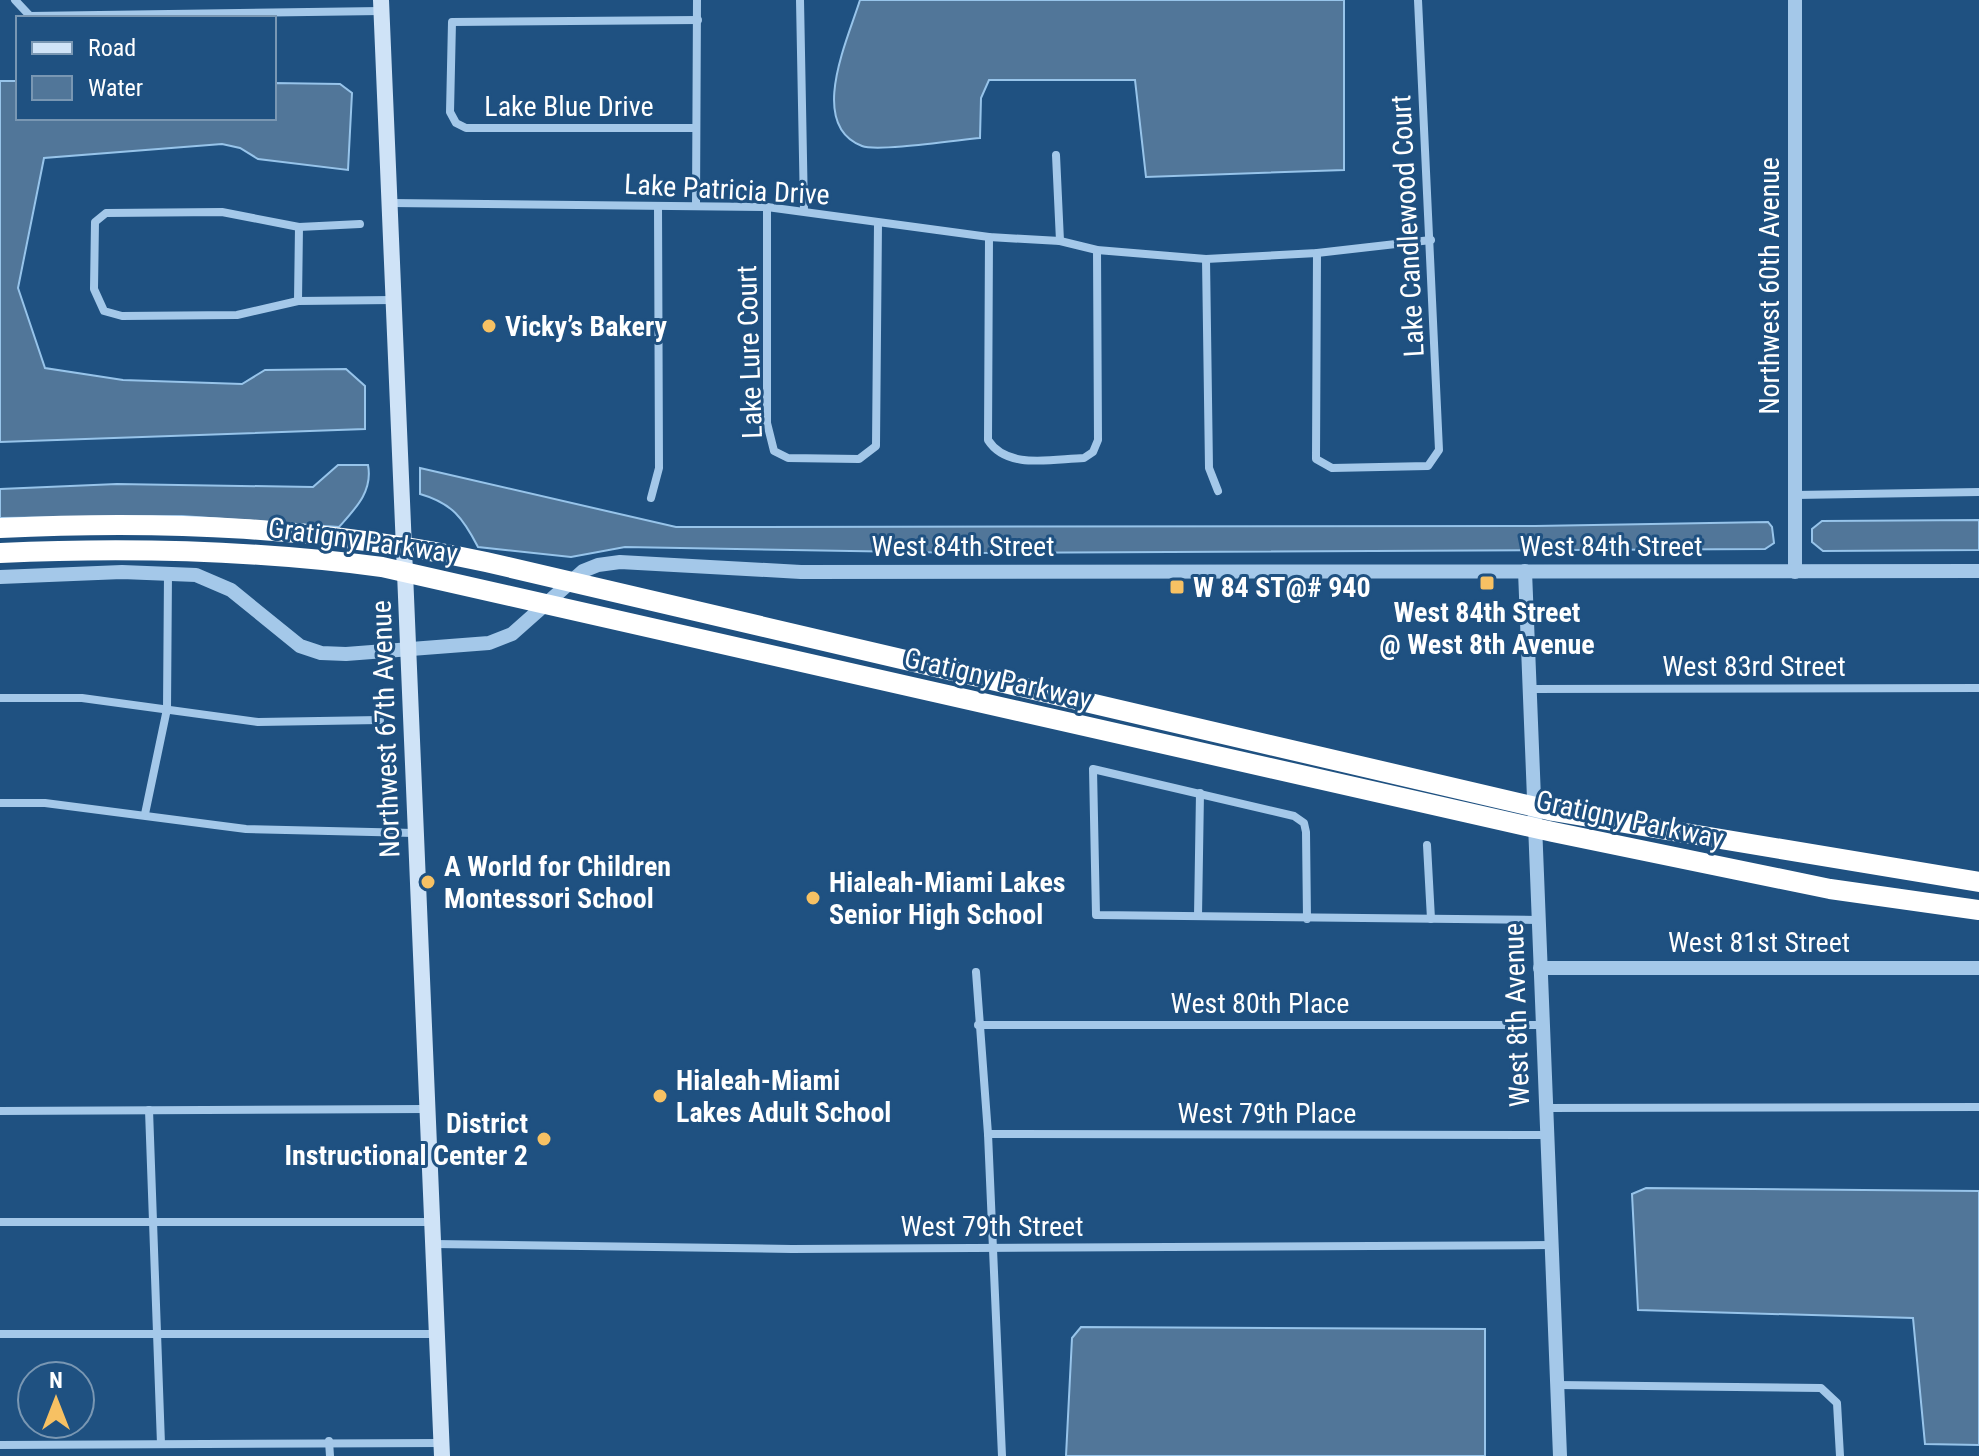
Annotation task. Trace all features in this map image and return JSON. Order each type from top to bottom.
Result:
[{"type":"highway","name":"Gratigny Parkway","points":[[0,528],[168,523],[303,531],[386,542],[594,587],[1553,811],[1979,882]]},
{"type":"highway","name":"Gratigny Parkway","points":[[0,553],[147,548],[219,550],[382,567],[576,608],[1553,832],[1830,889],[1979,910]]},
{"type":"highway","points":[[1934,876],[1979,875]]},
{"type":"main road","name":"Northwest 67th Avenue","points":[[382,6],[441,1450]]},
{"type":"street","points":[[15,0],[30,16],[382,6]]},
{"type":"street","points":[[696,205],[697,0]]},
{"type":"street","points":[[800,0],[804,210]]},
{"type":"street","name":"Lake Candlewood Court","points":[[1317,253],[1316,459],[1332,468],[1428,466],[1439,450],[1418,0]]},
{"type":"street","name":"Northwest 60th Avenue","points":[[1795,0],[1795,572]]},
{"type":"street","name":"Lake Blue Drive","points":[[696,128],[466,128],[456,123],[450,112],[450,97],[452,22],[698,20]]},
{"type":"street","points":[[1056,155],[1060,241]]},
{"type":"street","name":"Lake Patricia Drive","points":[[390,203],[767,207],[989,237],[1060,241],[1097,250],[1206,259],[1317,253],[1431,240]]},
{"type":"street","points":[[651,498],[659,468],[658,206]]},
{"type":"street","name":"Lake Lure Court","points":[[767,207],[767,423],[774,451],[788,458],[859,459],[876,446],[878,223]]},
{"type":"street","points":[[360,224],[299,227],[222,212],[134,210],[106,213],[95,222],[94,289],[104,311],[122,316],[237,315],[298,301],[393,300]]},
{"type":"street","points":[[298,301],[299,227]]},
{"type":"street","points":[[989,237],[988,440],[997,454],[1009,459],[1084,458],[1093,452],[1098,440],[1097,250]]},
{"type":"street","points":[[1206,259],[1209,468],[1218,491]]},
{"type":"street","points":[[1795,495],[1979,492]]},
{"type":"street","name":"West 84th Street","points":[[0,577],[196,575],[215,581],[300,646],[321,653],[409,651],[489,643],[512,634],[583,571],[620,562],[801,572],[1979,571]]},
{"type":"street","name":"West 8th Avenue","points":[[1525,571],[1560,1456]]},
{"type":"street","points":[[145,814],[167,709],[168,573]]},
{"type":"street","name":"West 83rd Street","points":[[1529,689],[1979,688]]},
{"type":"street","points":[[0,698],[82,698],[258,722],[380,720]]},
{"type":"street","points":[[1307,919],[1304,823],[1294,816],[1093,769],[1096,915],[1307,919],[1538,920]]},
{"type":"street","points":[[1198,916],[1200,793]]},
{"type":"street","points":[[0,803],[45,803],[246,829],[414,833]]},
{"type":"street","points":[[1427,845],[1431,919]]},
{"type":"street","name":"West 81st Street","points":[[1540,968],[1979,968]]},
{"type":"street","points":[[976,972],[988,1134],[1002,1456]]},
{"type":"street","name":"West 80th Place","points":[[978,1025],[1542,1025]]},
{"type":"street","points":[[1545,1108],[1979,1107]]},
{"type":"street","points":[[0,1111],[426,1109]]},
{"type":"street","points":[[149,1110],[161,1444]]},
{"type":"street","name":"West 79th Place","points":[[988,1134],[1547,1135]]},
{"type":"street","points":[[0,1222],[431,1222]]},
{"type":"street","name":"West 79th Street","points":[[432,1244],[644,1248],[1551,1245]]},
{"type":"street","points":[[0,1334],[436,1334]]},
{"type":"street","points":[[1557,1385],[1821,1388],[1837,1403],[1840,1456]]},
{"type":"street","points":[[329,1441],[330,1456]]},
{"type":"street","points":[[0,1445],[329,1441],[441,1450]]},
{"type":"water","points":[[860,0],[1344,0],[1344,170],[1146,177],[1135,80],[989,80],[981,98],[980,138],[900,147],[862,146],[846,135],[837,120],[834,101],[841,58]]},
{"type":"water","points":[[0,81],[16,81],[16,120],[276,120],[276,83],[340,84],[352,93],[348,170],[258,159],[240,148],[222,144],[44,158],[18,288],[45,368],[123,380],[242,384],[265,370],[346,369],[365,386],[365,429],[0,442]]},
{"type":"water","points":[[338,465],[368,465],[369,474],[362,499],[339,527],[182,516],[0,518],[0,489],[117,484],[313,487]]},
{"type":"water","points":[[420,468],[676,527],[1535,526],[1768,522],[1772,527],[1774,543],[1765,549],[968,553],[625,547],[571,557],[478,547],[455,513],[440,502],[420,494]]},
{"type":"water","points":[[1979,520],[1979,550],[1823,551],[1812,542],[1812,529],[1822,521]]},
{"type":"water","points":[[1646,1188],[1979,1191],[1979,1445],[1925,1444],[1913,1318],[1638,1310],[1632,1194]]},
{"type":"water","points":[[1081,1327],[1485,1329],[1485,1456],[1066,1456],[1072,1338]]},
{"type":"place","name":"Vicky’s Bakery","points":[[489,326]]},
{"type":"place","name":"West 84th Street @ West 8th Avenue","points":[[1487,583]]},
{"type":"place","name":"W 84 ST@# 940","points":[[1177,587]]},
{"type":"place","name":"A World for Children Montessori School","points":[[428,882]]},
{"type":"place","name":"Hialeah-Miami Lakes Senior High School","points":[[813,898]]},
{"type":"place","name":"Hialeah-Miami Lakes Adult School","points":[[660,1096]]},
{"type":"place","name":"District Instructional Center 2","points":[[544,1139]]}]
